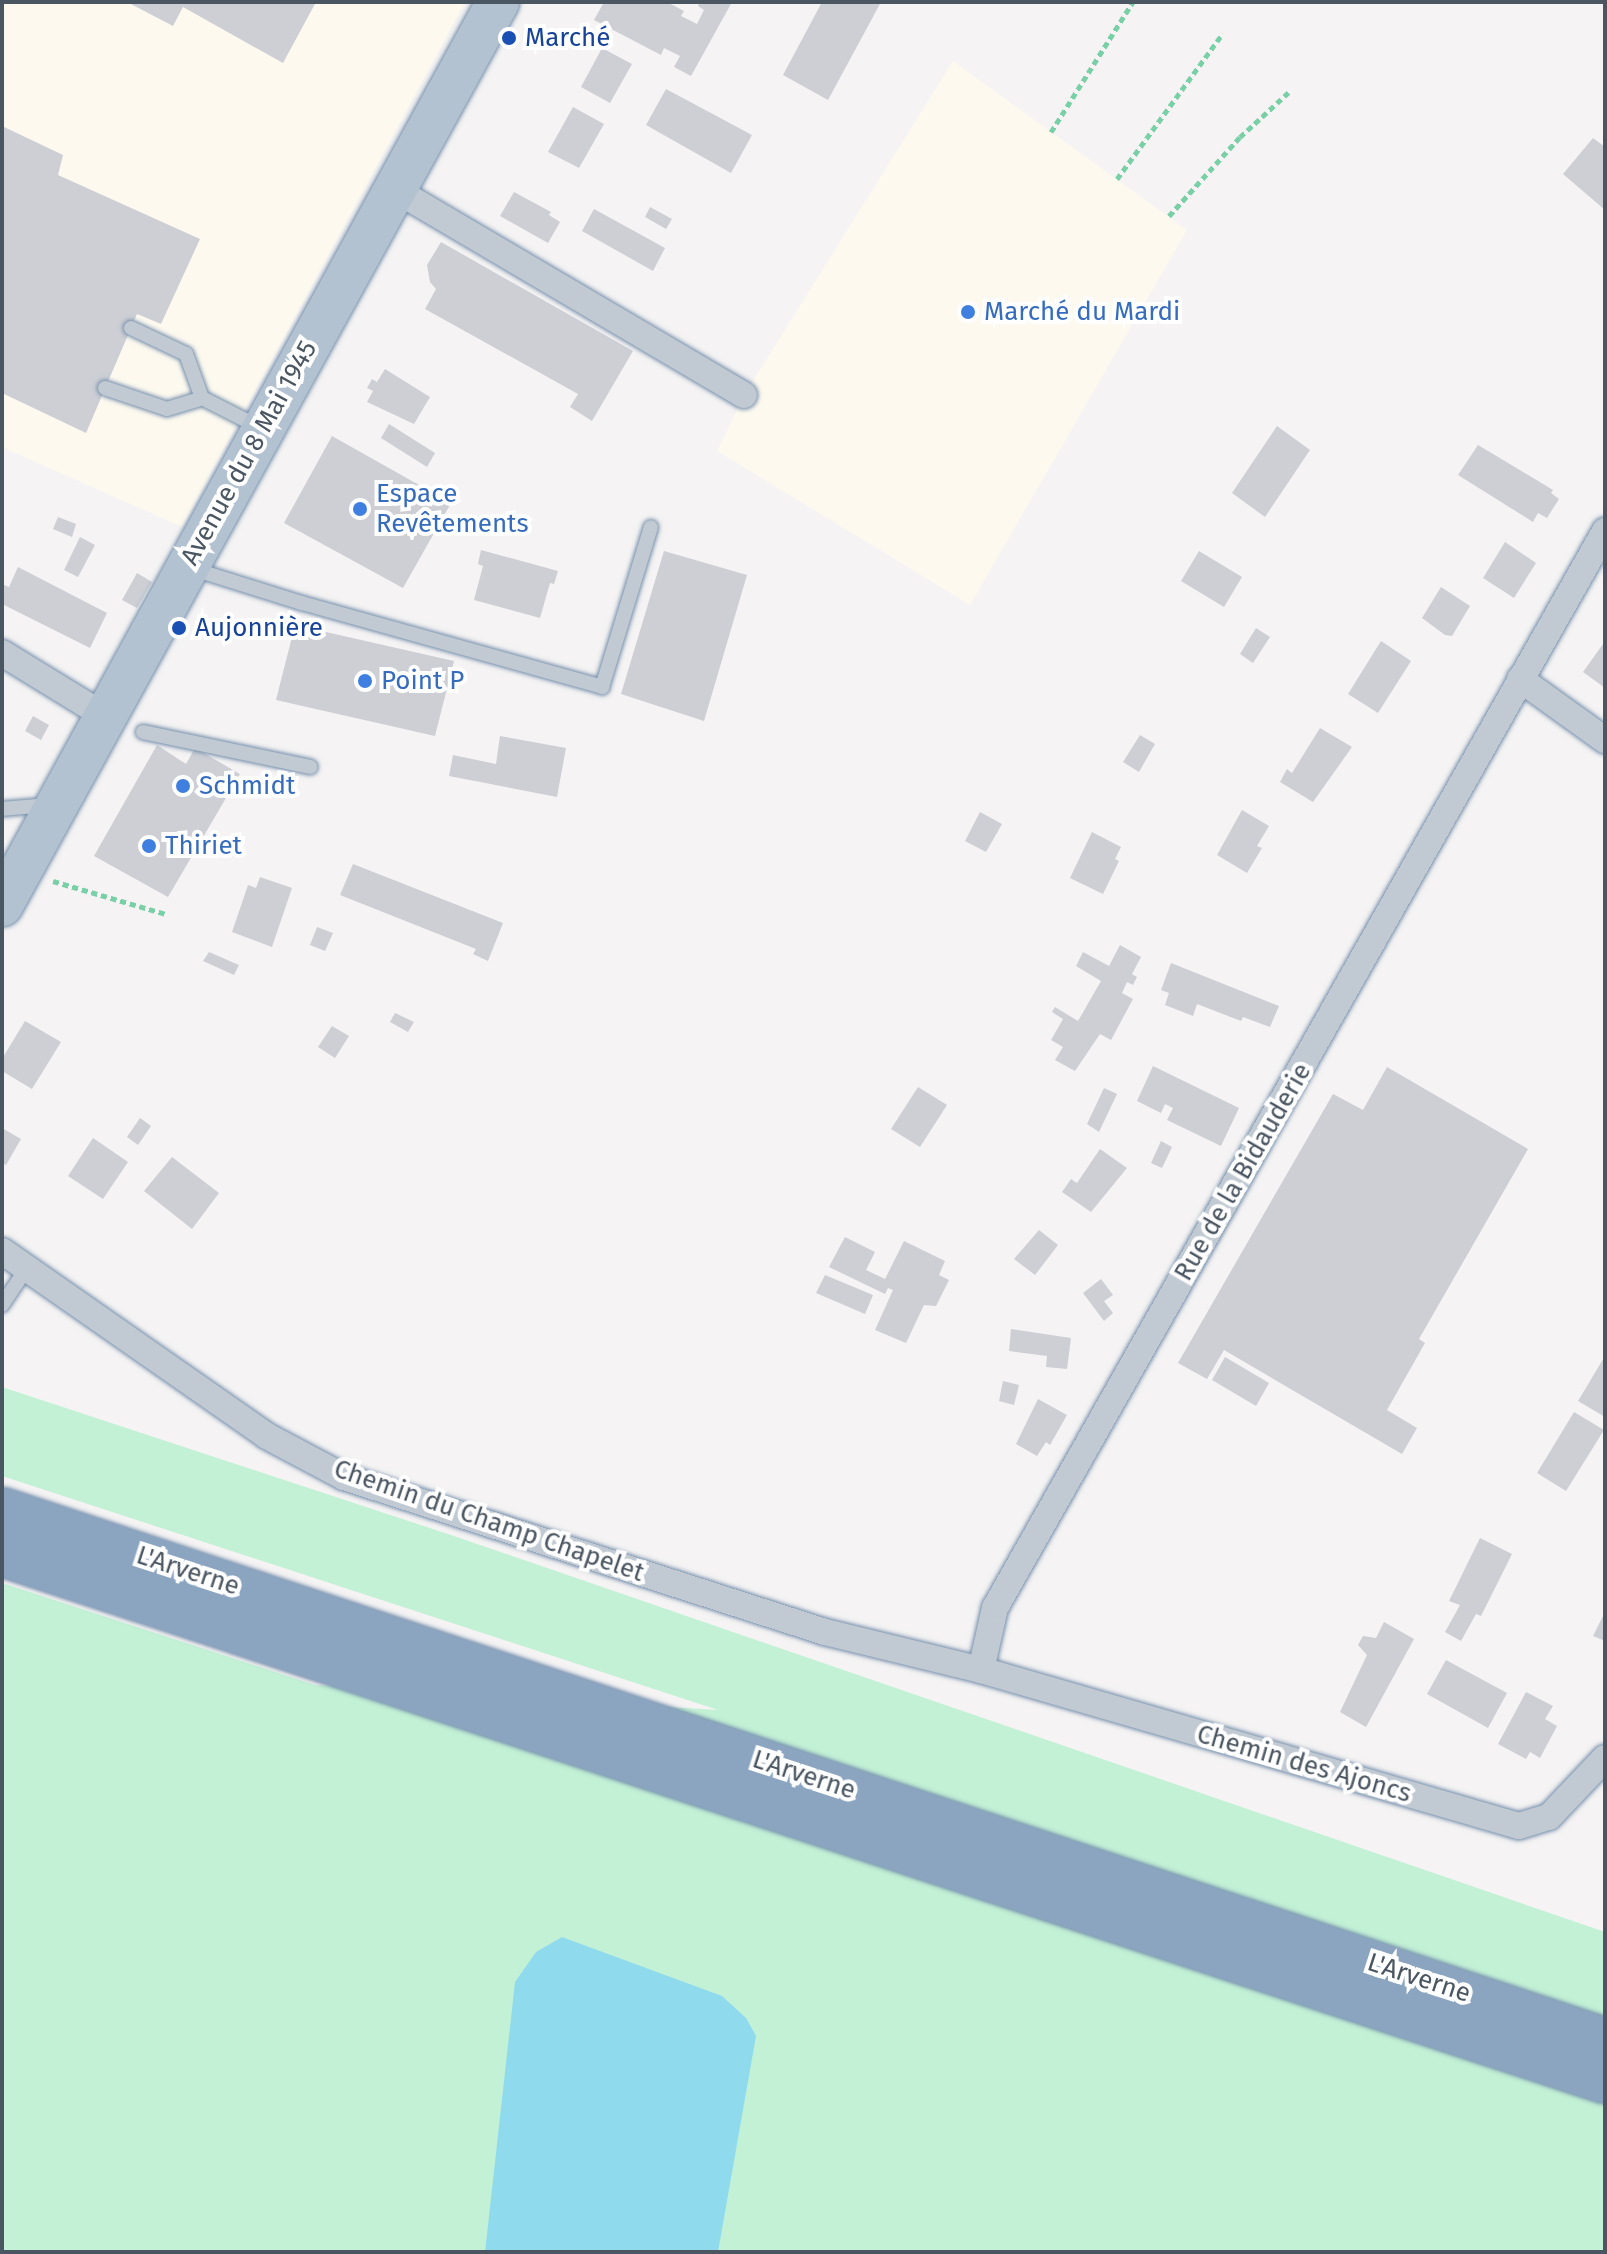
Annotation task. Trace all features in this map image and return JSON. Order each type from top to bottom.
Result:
[{"type":"highway","name":"L'Arverne","points":[[2,1510],[1605,2040]]},
{"type":"highway","name":"L'Arverne","points":[[2,1554],[1605,2081]]},
{"type":"main road","name":"Avenue du 8 Mai 1945","points":[[12,888],[498,2]]},
{"type":"street","points":[[394,189],[744,395]]},
{"type":"street","name":"Rue de la Bidauderie","points":[[981,1670],[995,1608],[1605,531]]},
{"type":"street","points":[[2,653],[105,716]]},
{"type":"street","points":[[1520,679],[1605,740]]},
{"type":"street","name":"Chemin du Champ Chapelet","points":[[2,1251],[267,1436],[344,1477],[825,1632],[981,1670]]},
{"type":"street","name":"Chemin des Ajoncs","points":[[981,1670],[1519,1826],[1549,1817],[1605,1758]]},
{"type":"lane","points":[[131,328],[186,354],[202,398],[263,429]]},
{"type":"lane","points":[[105,388],[167,409],[202,398]]},
{"type":"lane","points":[[186,567],[302,603],[602,687],[651,527]]},
{"type":"lane","points":[[143,732],[310,767]]},
{"type":"lane","points":[[2,809],[57,805]]},
{"type":"lane","points":[[2,1305],[27,1268]]},
{"type":"path","points":[[1051,132],[1131,3]]},
{"type":"path","points":[[1117,179],[1223,33]]},
{"type":"path","points":[[1169,216],[1240,137],[1289,92]]},
{"type":"path","points":[[12,888],[166,914]]},
{"type":"shaded area","points":[[2,2],[465,2],[182,527],[2,447]]},
{"type":"shaded area","name":"Marché du Mardi","points":[[953,61],[1187,230],[970,605],[717,451],[744,395]]},
{"type":"green space","points":[[2,1387],[451,1535],[1605,1932],[1605,2252],[2,2252],[2,1583],[315,1685],[718,1710],[2,1476]]},
{"type":"water","points":[[562,1937],[722,1996],[746,2018],[756,2036],[718,2252],[485,2252],[515,1982],[536,1952]]},
{"type":"building","points":[[127,2],[316,2],[283,63],[183,7],[173,26]]},
{"type":"building","points":[[604,2],[667,2],[684,11],[681,16],[697,24],[704,10],[698,6],[700,2],[732,2],[691,76],[674,67],[680,56],[664,48],[661,55],[594,20]]},
{"type":"building","points":[[822,2],[881,2],[828,100],[783,75]]},
{"type":"building","points":[[602,48],[632,64],[610,103],[581,87]]},
{"type":"building","points":[[666,89],[752,135],[731,173],[646,125]]},
{"type":"building","points":[[573,107],[604,124],[579,168],[548,152]]},
{"type":"building","points":[[2,126],[63,155],[58,175],[200,239],[161,324],[137,314],[86,433],[2,393]]},
{"type":"building","points":[[1593,138],[1605,147],[1605,210],[1563,174]]},
{"type":"building","points":[[514,192],[551,212],[549,215],[560,222],[548,243],[500,216]]},
{"type":"building","points":[[650,207],[672,219],[666,229],[645,217]]},
{"type":"building","points":[[594,209],[665,248],[653,271],[582,231]]},
{"type":"building","points":[[441,242],[633,351],[592,421],[570,407],[578,394],[425,309],[436,289],[430,282],[427,265]]},
{"type":"building","points":[[385,369],[430,397],[414,424],[367,402],[373,391],[367,388],[372,379],[377,382]]},
{"type":"building","points":[[389,424],[435,453],[427,467],[381,438]]},
{"type":"building","points":[[1277,426],[1310,450],[1265,517],[1232,493]]},
{"type":"building","name":"Espace Revêtements","points":[[332,436],[451,503],[403,588],[284,523]]},
{"type":"building","points":[[1478,445],[1553,490],[1551,493],[1559,499],[1547,518],[1538,513],[1533,522],[1458,475]]},
{"type":"building","points":[[58,517],[76,524],[72,537],[53,529]]},
{"type":"building","points":[[80,537],[95,545],[78,577],[64,570]]},
{"type":"building","points":[[1505,542],[1536,563],[1514,598],[1483,578]]},
{"type":"building","points":[[481,550],[558,571],[554,584],[550,583],[540,618],[474,600],[483,566],[478,564]]},
{"type":"building","points":[[664,551],[747,575],[704,721],[621,694]]},
{"type":"building","points":[[1199,551],[1242,577],[1224,607],[1181,581]]},
{"type":"building","points":[[18,567],[107,613],[90,648],[2,604],[2,584],[9,587]]},
{"type":"building","points":[[137,573],[152,582],[137,608],[122,600]]},
{"type":"building","points":[[1441,587],[1470,606],[1452,636],[1445,635],[1422,618]]},
{"type":"building","name":"Point P","points":[[295,625],[454,661],[435,736],[276,700]]},
{"type":"building","points":[[1256,628],[1270,637],[1253,663],[1240,654]]},
{"type":"building","points":[[1381,641],[1411,661],[1378,713],[1348,694]]},
{"type":"building","points":[[1605,645],[1605,688],[1583,672]]},
{"type":"building","points":[[33,716],[49,725],[41,740],[25,731]]},
{"type":"building","points":[[1320,728],[1352,747],[1313,802],[1280,782],[1287,769],[1292,773]]},
{"type":"building","points":[[1140,735],[1155,744],[1139,772],[1123,762]]},
{"type":"building","points":[[500,736],[566,748],[557,797],[449,776],[453,755],[496,764]]},
{"type":"building","points":[[157,745],[186,764],[195,748],[240,774],[168,897],[94,856]]},
{"type":"building","points":[[1242,810],[1269,826],[1257,846],[1262,848],[1247,873],[1217,855]]},
{"type":"building","points":[[980,812],[1002,824],[986,852],[965,841]]},
{"type":"building","points":[[1092,832],[1121,847],[1115,859],[1119,861],[1103,894],[1070,878]]},
{"type":"building","points":[[353,864],[503,923],[488,961],[473,954],[476,949],[340,895]]},
{"type":"building","points":[[260,877],[292,888],[272,947],[232,932],[248,885],[256,888]]},
{"type":"building","points":[[317,927],[333,933],[325,951],[310,945]]},
{"type":"building","points":[[1120,945],[1141,957],[1132,974],[1137,977],[1133,985],[1127,982],[1122,993],[1133,999],[1111,1040],[1100,1034],[1075,1071],[1055,1060],[1063,1047],[1051,1040],[1063,1019],[1052,1012],[1055,1007],[1078,1021],[1101,981],[1076,966],[1083,952],[1109,966]]},
{"type":"building","points":[[209,952],[239,965],[234,975],[203,961]]},
{"type":"building","points":[[1171,963],[1279,1006],[1270,1027],[1243,1017],[1241,1021],[1197,1004],[1193,1016],[1165,1005],[1169,993],[1161,990]]},
{"type":"building","points":[[395,1013],[414,1022],[408,1032],[390,1022]]},
{"type":"building","points":[[25,1021],[61,1042],[32,1089],[2,1071],[2,1059]]},
{"type":"building","points":[[332,1026],[349,1036],[335,1058],[318,1047]]},
{"type":"building","points":[[1153,1066],[1239,1108],[1221,1146],[1167,1120],[1173,1108],[1165,1104],[1161,1113],[1137,1101]]},
{"type":"building","points":[[1387,1067],[1528,1149],[1419,1339],[1425,1343],[1387,1410],[1417,1428],[1402,1454],[1224,1350],[1207,1379],[1178,1363],[1333,1094],[1363,1110]]},
{"type":"building","points":[[918,1087],[947,1105],[920,1147],[891,1129]]},
{"type":"building","points":[[1104,1088],[1117,1094],[1099,1132],[1087,1124]]},
{"type":"building","points":[[140,1118],[151,1126],[138,1145],[127,1137]]},
{"type":"building","points":[[2,1128],[21,1139],[6,1165],[2,1163]]},
{"type":"building","points":[[93,1138],[128,1162],[103,1199],[68,1176]]},
{"type":"building","points":[[1161,1141],[1172,1147],[1162,1168],[1151,1163]]},
{"type":"building","points":[[1100,1149],[1127,1168],[1091,1212],[1062,1192],[1071,1179],[1077,1183]]},
{"type":"building","points":[[172,1157],[219,1193],[192,1229],[144,1191]]},
{"type":"building","points":[[1039,1230],[1058,1245],[1035,1275],[1014,1259]]},
{"type":"building","points":[[845,1237],[875,1252],[866,1270],[885,1279],[904,1241],[945,1261],[939,1275],[949,1280],[936,1306],[924,1305],[906,1343],[875,1330],[893,1290],[888,1288],[885,1294],[829,1267]]},
{"type":"building","points":[[825,1275],[873,1295],[865,1314],[816,1293]]},
{"type":"building","points":[[1101,1279],[1113,1295],[1104,1301],[1113,1313],[1104,1321],[1083,1293]]},
{"type":"building","points":[[1011,1329],[1071,1338],[1067,1369],[1046,1367],[1047,1356],[1009,1351]]},
{"type":"building","points":[[1605,1356],[1605,1417],[1578,1401]]},
{"type":"building","points":[[1225,1357],[1269,1383],[1256,1406],[1212,1380]]},
{"type":"building","points":[[1003,1381],[1019,1385],[1014,1405],[999,1401]]},
{"type":"building","points":[[1038,1399],[1067,1415],[1050,1445],[1046,1442],[1037,1456],[1016,1444]]},
{"type":"building","points":[[1574,1412],[1604,1430],[1566,1491],[1537,1473]]},
{"type":"building","points":[[1480,1538],[1512,1554],[1481,1616],[1476,1614],[1461,1641],[1445,1632],[1460,1605],[1449,1601]]},
{"type":"building","points":[[1605,1612],[1605,1641],[1593,1636]]},
{"type":"building","points":[[1384,1622],[1414,1639],[1366,1727],[1340,1712],[1367,1655],[1358,1645],[1363,1636],[1376,1638]]},
{"type":"building","points":[[1446,1660],[1507,1693],[1488,1728],[1427,1694]]},
{"type":"building","points":[[1526,1692],[1553,1706],[1545,1719],[1557,1726],[1540,1758],[1530,1752],[1526,1759],[1498,1744]]},
{"type":"place","name":"Marché","points":[[509,38]]},
{"type":"place","name":"Marché du Mardi","points":[[968,312]]},
{"type":"place","name":"Espace Revêtements","points":[[360,509]]},
{"type":"place","name":"Aujonnière","points":[[179,628]]},
{"type":"place","name":"Point P","points":[[365,681]]},
{"type":"place","name":"Schmidt","points":[[183,786]]},
{"type":"place","name":"Thiriet","points":[[149,846]]}]
